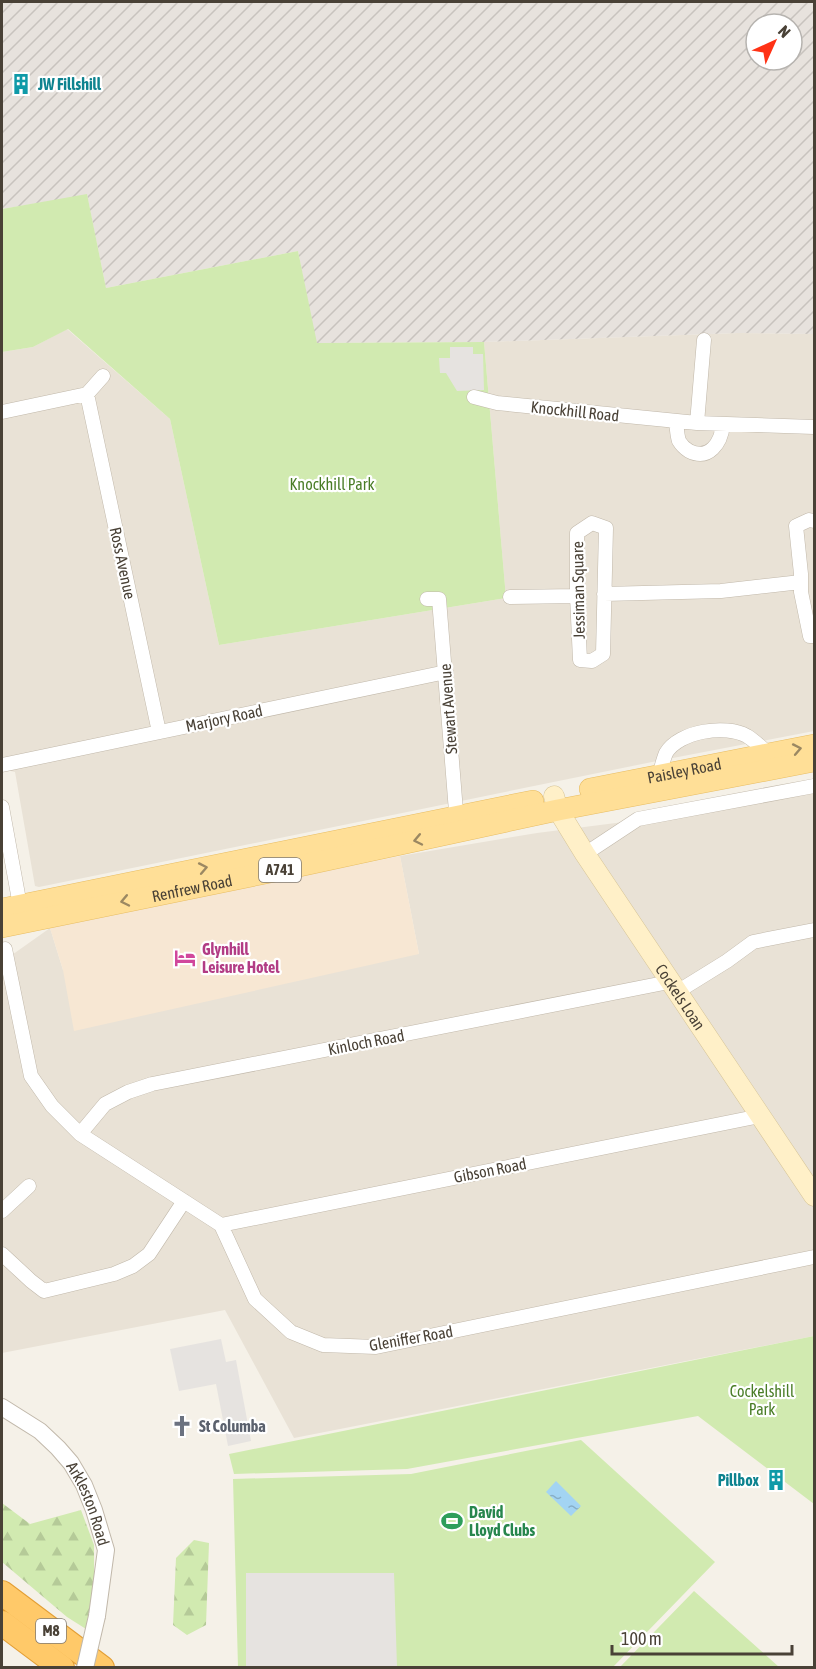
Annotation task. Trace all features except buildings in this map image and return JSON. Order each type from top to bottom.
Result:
[{"type":"highway","name":"M8","points":[[2,1593],[102,1668]]},
{"type":"highway","name":"M8","points":[[2,1623],[62,1668]]},
{"type":"main road","name":"Paisley Road","points":[[556,803],[659,776],[814,745]]},
{"type":"main road","name":"Paisley Road","points":[[556,803],[814,761]]},
{"type":"main road","name":"Renfrew Road","points":[[11,916],[556,803]]},
{"type":"main road","name":"Cockels Loan","points":[[556,803],[585,854],[814,1196]]},
{"type":"street","points":[[698,423],[705,340]]},
{"type":"street","points":[[2,412],[87,394],[103,376]]},
{"type":"street","name":"Ross Avenue","points":[[87,394],[159,732]]},
{"type":"street","name":"Knockhill Road","points":[[474,397],[497,403],[676,422],[814,427]]},
{"type":"street","points":[[676,422],[678,438],[683,448],[693,453],[704,454],[712,450],[722,437],[723,425]]},
{"type":"street","points":[[814,521],[809,520],[796,526],[806,582],[810,636],[814,636]]},
{"type":"street","points":[[510,597],[591,592],[721,591],[806,582]]},
{"type":"street","name":"Stewart Avenue","points":[[427,599],[439,598],[457,824]]},
{"type":"street","name":"Marjory Road","points":[[2,765],[446,672]]},
{"type":"street","points":[[659,776],[666,754],[673,745],[699,733],[730,730],[747,736],[769,754]]},
{"type":"street","points":[[585,854],[638,819],[814,786]]},
{"type":"street","points":[[2,807],[11,916]]},
{"type":"street","points":[[673,987],[727,961],[753,942],[814,930]]},
{"type":"street","points":[[7,948],[32,1076],[52,1106],[80,1134],[221,1225]]},
{"type":"street","name":"Kinloch Road","points":[[80,1134],[105,1104],[128,1092],[152,1084],[673,987]]},
{"type":"street","name":"Gibson Road","points":[[221,1225],[760,1116]]},
{"type":"street","points":[[2,1211],[28,1186]]},
{"type":"street","points":[[2,1254],[44,1291],[114,1274],[133,1266],[149,1254],[184,1201]]},
{"type":"street","name":"Gleniffer Road","points":[[221,1225],[255,1299],[291,1332],[323,1345],[376,1347],[814,1257]]},
{"type":"street","name":"Arkleston Road","points":[[2,1407],[40,1431],[58,1448],[71,1463],[84,1485],[94,1510],[106,1550],[97,1616],[85,1668]]},
{"type":"shaded area","points":[[2,2],[814,2],[814,334],[738,333],[484,342],[316,343],[298,251],[106,288],[87,195],[2,209]]},
{"type":"shaded area","points":[[67,329],[170,419],[219,645],[506,598],[484,342],[738,333],[814,334],[814,731],[35,886],[15,772],[2,769],[2,352],[33,347]]},
{"type":"shaded area","points":[[450,347],[473,347],[473,354],[483,354],[484,390],[457,391],[446,373],[440,373],[439,358],[450,358]]},
{"type":"shaded area","points":[[814,789],[814,1336],[294,1438],[225,1310],[2,1353],[2,962],[50,928],[63,970],[419,954],[400,856],[537,833],[734,808]]},
{"type":"shaded area","points":[[400,856],[419,954],[74,1031],[63,970],[50,928]]},
{"type":"shaded area","points":[[221,1339],[226,1362],[236,1360],[251,1441],[228,1446],[216,1384],[179,1391],[170,1349]]},
{"type":"shaded area","points":[[246,1573],[394,1573],[397,1667],[246,1667]]},
{"type":"green space","name":"Knockhill Park","points":[[87,194],[106,288],[298,251],[317,343],[484,342],[506,598],[219,645],[170,419],[68,329],[33,347],[2,352],[2,209]]},
{"type":"green space","name":"Cockelshill Park","points":[[814,1336],[814,1504],[698,1416],[407,1469],[234,1474],[229,1454]]},
{"type":"green space","name":"David Lloyd Clubs","points":[[581,1440],[715,1562],[613,1667],[238,1667],[233,1479],[411,1474]]},
{"type":"green space","points":[[2,1503],[30,1524],[81,1510],[94,1545],[94,1583],[86,1629],[67,1617],[2,1562]]},
{"type":"green space","points":[[194,1540],[209,1543],[206,1625],[187,1635],[173,1625],[176,1558]]},
{"type":"green space","points":[[694,1591],[779,1667],[620,1667]]},
{"type":"water","points":[[556,1481],[581,1506],[571,1516],[546,1492]]},
{"type":"place","name":"JW Fillshill","points":[[21,84]]},
{"type":"place","name":"Glynhill Leisure Hotel","points":[[185,958]]},
{"type":"place","name":"St Columba","points":[[182,1426]]},
{"type":"place","name":"Pillbox","points":[[776,1480]]},
{"type":"place","name":"David Lloyd Clubs","points":[[452,1521]]}]
